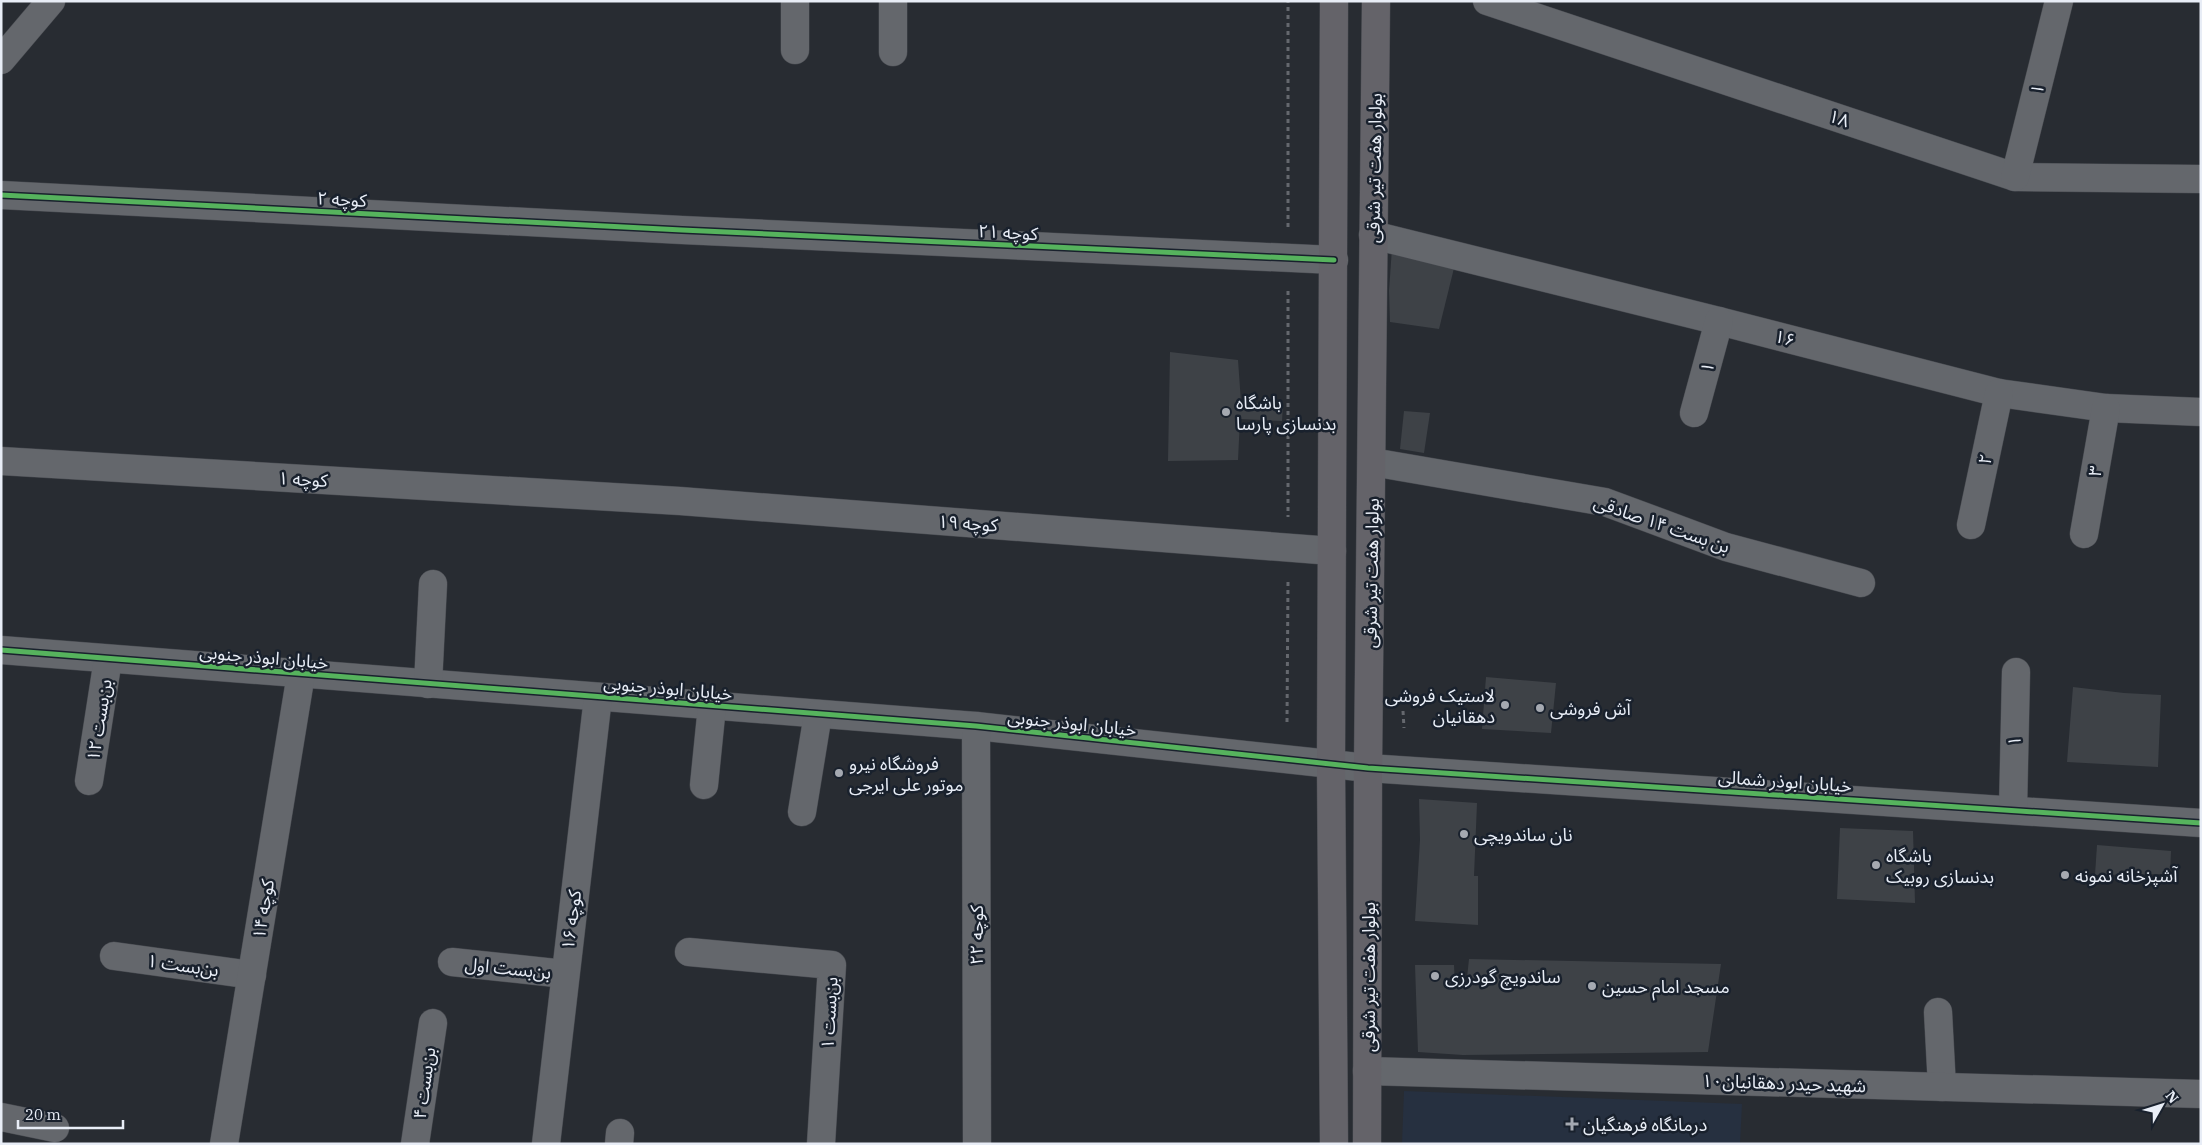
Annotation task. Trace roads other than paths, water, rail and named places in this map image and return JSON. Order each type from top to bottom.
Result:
[{"type":"main road","name":"بولوار هفت تیر شرقی","points":[[1334,1],[1331,765],[1334,1144]]},
{"type":"main road","name":"بولوار هفت تیر شرقی","points":[[1366,1144],[1376,1]]},
{"type":"street","points":[[1,60],[50,1]]},
{"type":"street","points":[[795,1],[795,50]]},
{"type":"street","points":[[893,1],[893,52]]},
{"type":"street","name":"۱۸","points":[[1487,1],[2015,177],[2201,179]]},
{"type":"street","name":"۱","points":[[2015,177],[2058,1]]},
{"type":"street","name":"کوچه ۲","points":[[1,195],[682,230]]},
{"type":"street","name":"کوچه ۲۱","points":[[682,230],[1334,260]]},
{"type":"street","name":"۱۶","points":[[1373,235],[1999,393],[2106,408],[2201,412]]},
{"type":"street","name":"۱","points":[[1694,413],[1719,321]]},
{"type":"street","name":"۲","points":[[1970,525],[1999,393]]},
{"type":"street","name":"۳","points":[[2084,534],[2106,408]]},
{"type":"street","name":"کوچه ۱","points":[[1,462],[604,496]]},
{"type":"street","name":"بن بست ۱۴ صادقی","points":[[1372,462],[1605,502],[1726,547],[1861,584]]},
{"type":"street","name":"کوچه ۱۹","points":[[604,496],[1332,551]]},
{"type":"street","points":[[428,684],[433,584]]},
{"type":"street","name":"خیابان ابوذر جنوبی","points":[[1,650],[976,726],[1368,768]]},
{"type":"street","name":"بن‌بست ۱۲","points":[[89,781],[108,659]]},
{"type":"street","name":"۱","points":[[2013,810],[2016,672]]},
{"type":"street","name":"کوچه ۱۴","points":[[224,1144],[301,674]]},
{"type":"street","name":"کوچه ۱۶","points":[[546,1144],[598,697]]},
{"type":"street","points":[[704,785],[712,706]]},
{"type":"street","points":[[802,812],[818,714]]},
{"type":"street","name":"کوچه ۲۲","points":[[976,726],[976,1144]]},
{"type":"street","name":"خیابان ابوذر شمالی","points":[[1368,768],[2201,823]]},
{"type":"street","name":"بن‌بست ۱","points":[[689,952],[832,965],[821,1144]]},
{"type":"street","name":"بن‌بست ۱","points":[[114,956],[252,975]]},
{"type":"street","name":"بن‌بست اول","points":[[452,962],[565,974]]},
{"type":"street","points":[[1938,1012],[1942,1087]]},
{"type":"street","name":"بن‌بست ۴","points":[[415,1144],[433,1023]]},
{"type":"street","name":"شهید حیدر دهقانیان۱۰","points":[[1368,1071],[2201,1094]]},
{"type":"street","points":[[1,1117],[55,1128]]},
{"type":"place","name":"باشگاه بدنسازی پارسا","points":[[1226,412]]},
{"type":"place","name":"لاستیک فروشی دهقانیان","points":[[1505,705]]},
{"type":"place","name":"آش فروشی","points":[[1540,708]]},
{"type":"place","name":"فروشگاه نیرو موتور علی ایرجی","points":[[839,773]]},
{"type":"place","name":"نان ساندویچی","points":[[1464,834]]},
{"type":"place","name":"باشگاه بدنسازی روبیک","points":[[1876,865]]},
{"type":"place","name":"آشپزخانه نمونه","points":[[2065,875]]},
{"type":"place","name":"ساندویچ گودرزی","points":[[1435,976]]},
{"type":"place","name":"مسجد امام حسین","points":[[1592,986]]},
{"type":"place","name":"درمانگاه فرهنگیان","points":[[1572,1124]]}]
